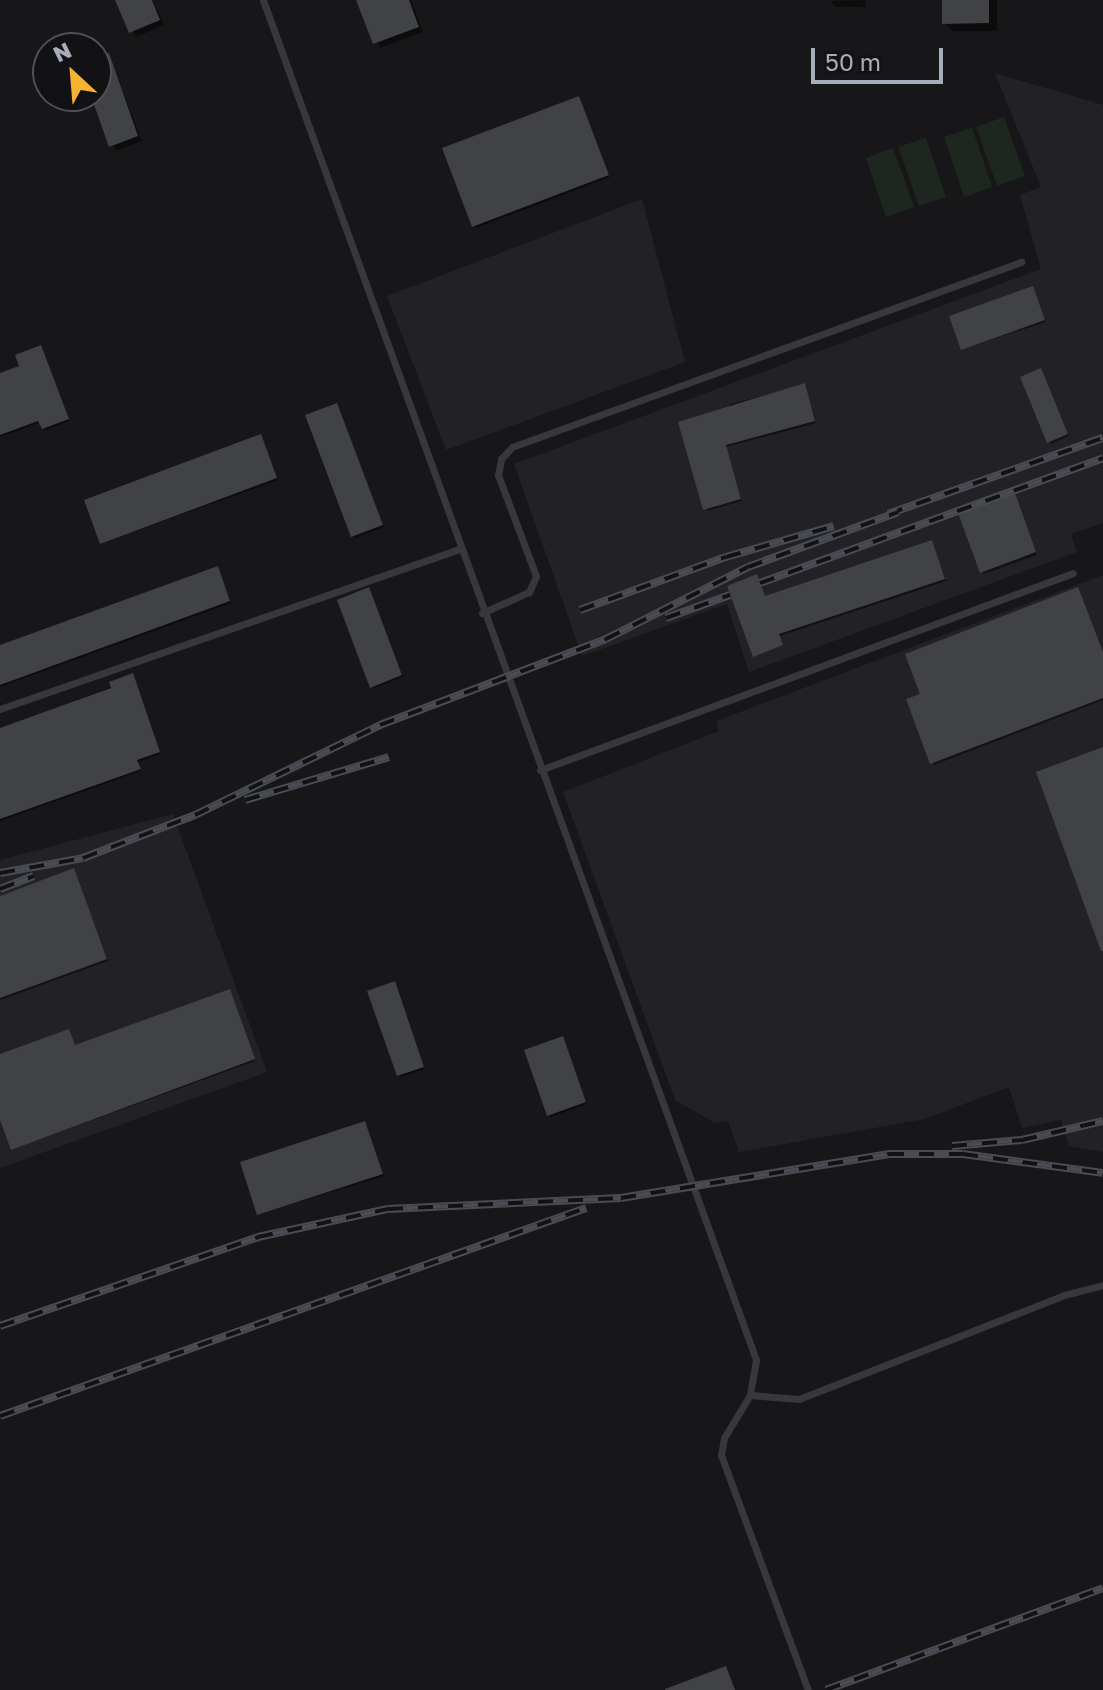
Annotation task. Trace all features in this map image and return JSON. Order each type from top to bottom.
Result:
[{"type":"lane","points":[[263,0],[482,613],[756,1360],[750,1395],[724,1438],[724,1471],[808,1690]]},
{"type":"lane","points":[[482,613],[529,592],[536,576],[498,475],[501,459],[512,447],[1021,262]]},
{"type":"lane","points":[[0,709],[459,549]]},
{"type":"lane","points":[[540,770],[1073,573]]},
{"type":"lane","points":[[750,1395],[799,1399],[1064,1295],[1103,1285]]},
{"type":"shaded area","points":[[995,73],[1103,105],[1103,523],[1071,534],[1077,552],[749,672],[727,604],[582,656],[514,464],[1041,269],[1020,195],[1041,187]]},
{"type":"shaded area","points":[[1004,117],[1025,176],[997,186],[976,127]]},
{"type":"shaded area","points":[[972,128],[992,187],[964,197],[944,137]]},
{"type":"shaded area","points":[[926,138],[946,197],[919,206],[898,147]]},
{"type":"shaded area","points":[[893,148],[914,207],[886,217],[866,158]]},
{"type":"shaded area","points":[[642,199],[685,362],[446,450],[387,296]]},
{"type":"shaded area","points":[[1103,575],[1103,1152],[1069,1146],[1061,1120],[1022,1128],[1009,1087],[925,1119],[739,1152],[728,1121],[715,1123],[675,1100],[563,792],[719,731],[716,721]]},
{"type":"shaded area","points":[[173,814],[267,1072],[0,1168],[0,860]]},
{"type":"building","points":[[115,0],[152,0],[160,20],[129,33]]},
{"type":"building","points":[[356,0],[409,0],[419,27],[373,44]]},
{"type":"building","points":[[942,0],[989,0],[989,23],[942,24]]},
{"type":"building","points":[[112,62],[138,136],[109,147],[97,112],[112,112]]},
{"type":"building","points":[[579,96],[609,175],[472,227],[442,148]]},
{"type":"building","points":[[1033,286],[1045,320],[961,350],[949,316]]},
{"type":"building","points":[[41,345],[69,419],[42,429],[38,421],[0,435],[0,373],[19,366],[15,355]]},
{"type":"building","points":[[1041,368],[1068,434],[1047,443],[1020,377]]},
{"type":"building","points":[[805,383],[815,421],[726,445],[741,499],[703,510],[678,422]]},
{"type":"building","points":[[337,403],[383,525],[351,537],[305,415]]},
{"type":"building","points":[[261,434],[277,478],[100,544],[84,500]]},
{"type":"building","points":[[1015,493],[1036,552],[980,573],[958,513]]},
{"type":"building","points":[[932,540],[945,579],[779,634],[783,645],[753,657],[727,586],[757,574],[765,596]]},
{"type":"building","points":[[218,566],[230,601],[0,685],[0,645]]},
{"type":"building","points":[[369,587],[402,675],[370,688],[337,600]]},
{"type":"building","points":[[1078,587],[1103,652],[1103,698],[930,764],[906,699],[920,694],[905,654]]},
{"type":"building","points":[[133,673],[160,752],[137,760],[141,769],[0,819],[0,728],[111,688],[109,682]]},
{"type":"building","points":[[1103,747],[1103,951],[1101,951],[1036,772]]},
{"type":"building","points":[[74,868],[107,959],[0,998],[0,896]]},
{"type":"building","points":[[395,981],[424,1067],[397,1076],[367,991]]},
{"type":"building","points":[[230,989],[255,1059],[11,1150],[0,1120],[0,1054],[69,1029],[75,1045]]},
{"type":"building","points":[[563,1036],[586,1102],[547,1116],[524,1050]]},
{"type":"building","points":[[365,1121],[383,1174],[257,1215],[240,1162]]},
{"type":"building","points":[[726,1666],[735,1690],[665,1690],[665,1689]]},
{"type":"railway","points":[[888,514],[1103,438]]},
{"type":"railway","points":[[760,583],[1103,458]]},
{"type":"railway","points":[[0,873],[83,858],[195,815],[380,725],[606,639],[748,567],[898,512]]},
{"type":"railway","points":[[580,610],[726,557],[834,526]]},
{"type":"railway","points":[[666,618],[730,595]]},
{"type":"railway","points":[[245,800],[389,757]]},
{"type":"railway","points":[[0,889],[34,876]]},
{"type":"railway","points":[[952,1146],[1022,1140],[1103,1121]]},
{"type":"railway","points":[[0,1326],[258,1237],[388,1209],[621,1198],[889,1154],[963,1154],[1103,1173]]},
{"type":"railway","points":[[0,1416],[586,1208]]},
{"type":"railway","points":[[826,1690],[1103,1588]]}]
